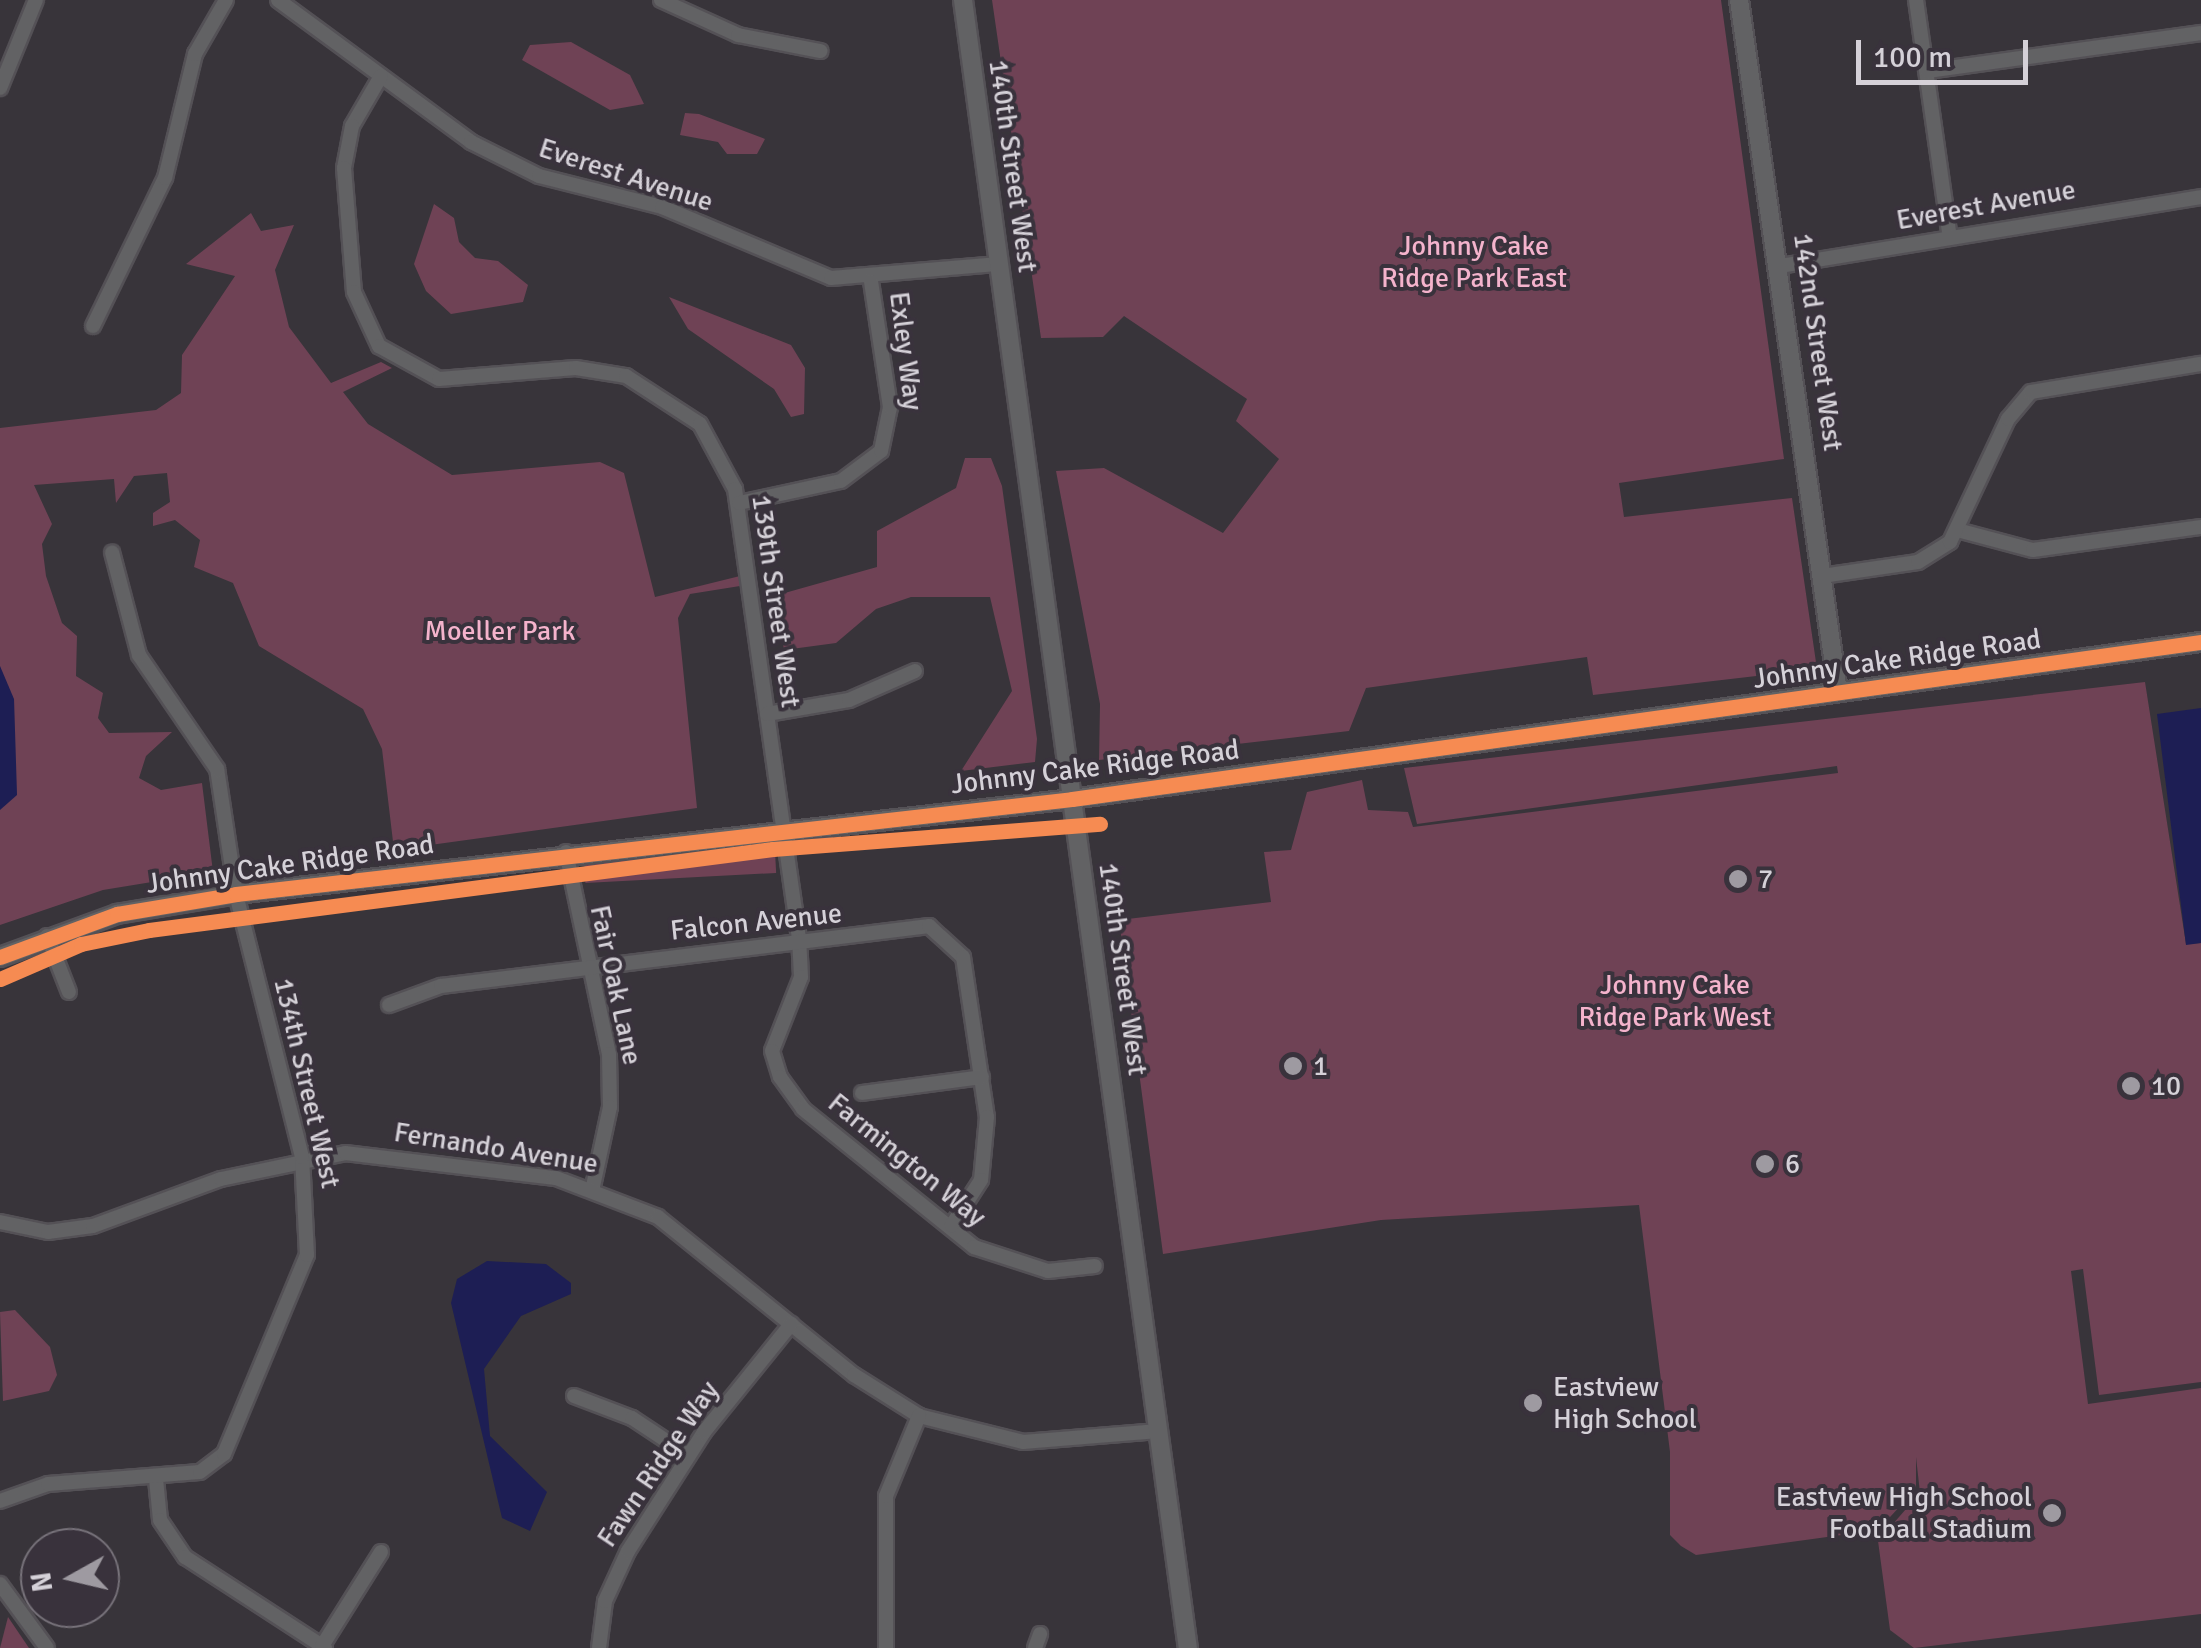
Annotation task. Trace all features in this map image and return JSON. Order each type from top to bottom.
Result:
[{"type":"street","points":[[0,88],[36,0]]},
{"type":"street","points":[[92,326],[164,178],[189,70],[226,0]]},
{"type":"street","points":[[660,0],[738,35],[820,51]]},
{"type":"street","name":"140th Street West","points":[[962,0],[1188,1648]]},
{"type":"street","name":"142nd Street West","points":[[1739,0],[1838,692]]},
{"type":"street","points":[[1916,0],[1950,232]]},
{"type":"street","name":"Everest Avenue","points":[[285,2],[471,142],[539,176],[662,207],[812,274],[871,280],[999,264]]},
{"type":"street","points":[[1927,70],[2201,33]]},
{"type":"street","name":"139th Street West","points":[[381,76],[352,126],[344,168],[354,292],[379,346],[439,379],[576,368],[640,382],[700,424],[739,503],[782,825]]},
{"type":"street","name":"Everest Avenue","points":[[1780,266],[1950,232],[2201,197]]},
{"type":"street","name":"Exley Way","points":[[739,503],[841,481],[882,451],[890,407],[871,280]]},
{"type":"street","points":[[1822,576],[1918,562],[1961,531],[2008,419],[2031,392],[2201,364]]},
{"type":"street","points":[[1961,531],[2034,550],[2201,527]]},
{"type":"street","name":"134th Street West","points":[[0,1501],[48,1484],[156,1479],[200,1472],[237,1434],[307,1255],[302,1157],[236,894],[217,769],[139,656],[112,552]]},
{"type":"street","name":"Johnny Cake Ridge Road","points":[[0,956],[47,936],[236,894],[782,825],[1072,799],[2201,642]]},
{"type":"street","points":[[767,714],[850,700],[915,671]]},
{"type":"street","name":"Farmington Way","points":[[782,825],[801,978],[772,1051],[780,1076],[804,1108],[952,1225],[1004,1260],[1048,1270],[1095,1266]]},
{"type":"street","name":"Fair Oak Lane","points":[[566,852],[611,1080],[593,1186]]},
{"type":"street","name":"Falcon Avenue","points":[[389,1005],[441,986],[799,938],[929,926],[963,957],[982,1077]]},
{"type":"street","points":[[47,936],[69,992]]},
{"type":"street","points":[[862,1093],[982,1077],[988,1155],[952,1225]]},
{"type":"street","name":"Fernando Avenue","points":[[0,1222],[48,1232],[93,1226],[302,1157],[384,1155],[593,1186],[658,1217],[791,1324],[919,1416],[1022,1442],[1159,1430]]},
{"type":"street","name":"Fawn Ridge Way","points":[[599,1648],[615,1576],[688,1455],[791,1324]]},
{"type":"street","points":[[574,1396],[632,1418],[688,1455]]},
{"type":"street","points":[[886,1648],[886,1496],[919,1416]]},
{"type":"street","points":[[156,1479],[160,1520],[185,1557],[324,1647],[381,1552]]},
{"type":"street","points":[[0,1584],[47,1648]]},
{"type":"green space","name":"Johnny Cake Ridge Park East","points":[[992,0],[1721,0],[1784,459],[1619,483],[1624,517],[1792,498],[1817,669],[1593,695],[1587,657],[1366,688],[1349,731],[1099,760],[1100,704],[1056,471],[1104,468],[1223,533],[1279,459],[1236,421],[1247,399],[1124,316],[1103,337],[1041,338]]},
{"type":"green space","points":[[571,42],[630,75],[644,104],[610,110],[522,60],[530,45]]},
{"type":"green space","points":[[685,113],[699,114],[765,139],[757,154],[727,154],[718,142],[680,135]]},
{"type":"green space","points":[[434,204],[454,218],[459,242],[475,258],[498,261],[528,285],[523,302],[451,314],[426,291],[414,264]]},
{"type":"green space","name":"Moeller Park","points":[[251,213],[261,231],[294,225],[275,270],[289,327],[331,383],[381,362],[392,368],[343,392],[368,424],[452,475],[600,462],[624,473],[655,597],[740,576],[740,586],[690,594],[678,618],[697,808],[394,850],[382,749],[363,709],[259,646],[233,583],[194,567],[200,540],[175,520],[153,526],[153,513],[170,502],[167,473],[134,476],[116,503],[114,479],[34,485],[52,524],[42,544],[46,576],[62,623],[77,636],[76,676],[103,693],[98,718],[109,733],[172,732],[146,756],[139,778],[161,790],[202,783],[213,872],[103,890],[0,925],[0,428],[156,410],[181,393],[182,355],[235,276],[186,264]]},
{"type":"green space","points":[[669,297],[791,345],[805,368],[804,414],[791,417],[774,389],[688,329]]},
{"type":"green space","points":[[965,458],[991,458],[1002,486],[1037,739],[1035,762],[961,771],[1012,691],[990,597],[911,597],[876,609],[836,643],[784,650],[774,596],[877,567],[877,531],[956,488]]},
{"type":"green space","name":"Johnny Cake Ridge Park West","points":[[2145,682],[2186,944],[2201,943],[2201,1382],[2099,1395],[2083,1269],[2071,1271],[2088,1404],[2201,1388],[2201,1614],[1914,1648],[1890,1630],[1878,1541],[1920,1493],[1916,1457],[1916,1489],[1878,1530],[1696,1555],[1681,1546],[1670,1535],[1670,1452],[1639,1205],[1381,1220],[1163,1254],[1119,920],[1271,902],[1264,852],[1291,850],[1307,792],[1362,780],[1368,810],[1408,812],[1413,827],[1838,773],[1837,766],[1417,824],[1404,768]]},
{"type":"green space","points":[[775,851],[776,873],[585,883],[584,861]]},
{"type":"green space","points":[[15,1310],[50,1347],[57,1375],[49,1391],[3,1401],[0,1312]]},
{"type":"green space","points":[[8,1617],[29,1648],[0,1648]]},
{"type":"shaded area","points":[[0,666],[14,699],[17,795],[0,810]]},
{"type":"shaded area","points":[[2201,708],[2201,943],[2186,945],[2157,714]]},
{"type":"shaded area","points":[[487,1261],[546,1264],[571,1283],[571,1294],[521,1316],[484,1369],[490,1436],[547,1492],[530,1531],[502,1518],[451,1303],[457,1279]]},
{"type":"cycle path","points":[[0,957],[117,914],[236,894],[1072,799],[2201,642]]},
{"type":"cycle path","points":[[0,979],[81,944],[149,930],[773,849],[1100,824]]},
{"type":"place","name":"7","points":[[1738,879]]},
{"type":"place","name":"1","points":[[1293,1066]]},
{"type":"place","name":"10","points":[[2131,1086]]},
{"type":"place","name":"6","points":[[1765,1164]]},
{"type":"place","name":"Eastview High School","points":[[1533,1403]]},
{"type":"place","name":"Eastview High School Football Stadium","points":[[2052,1513]]}]
